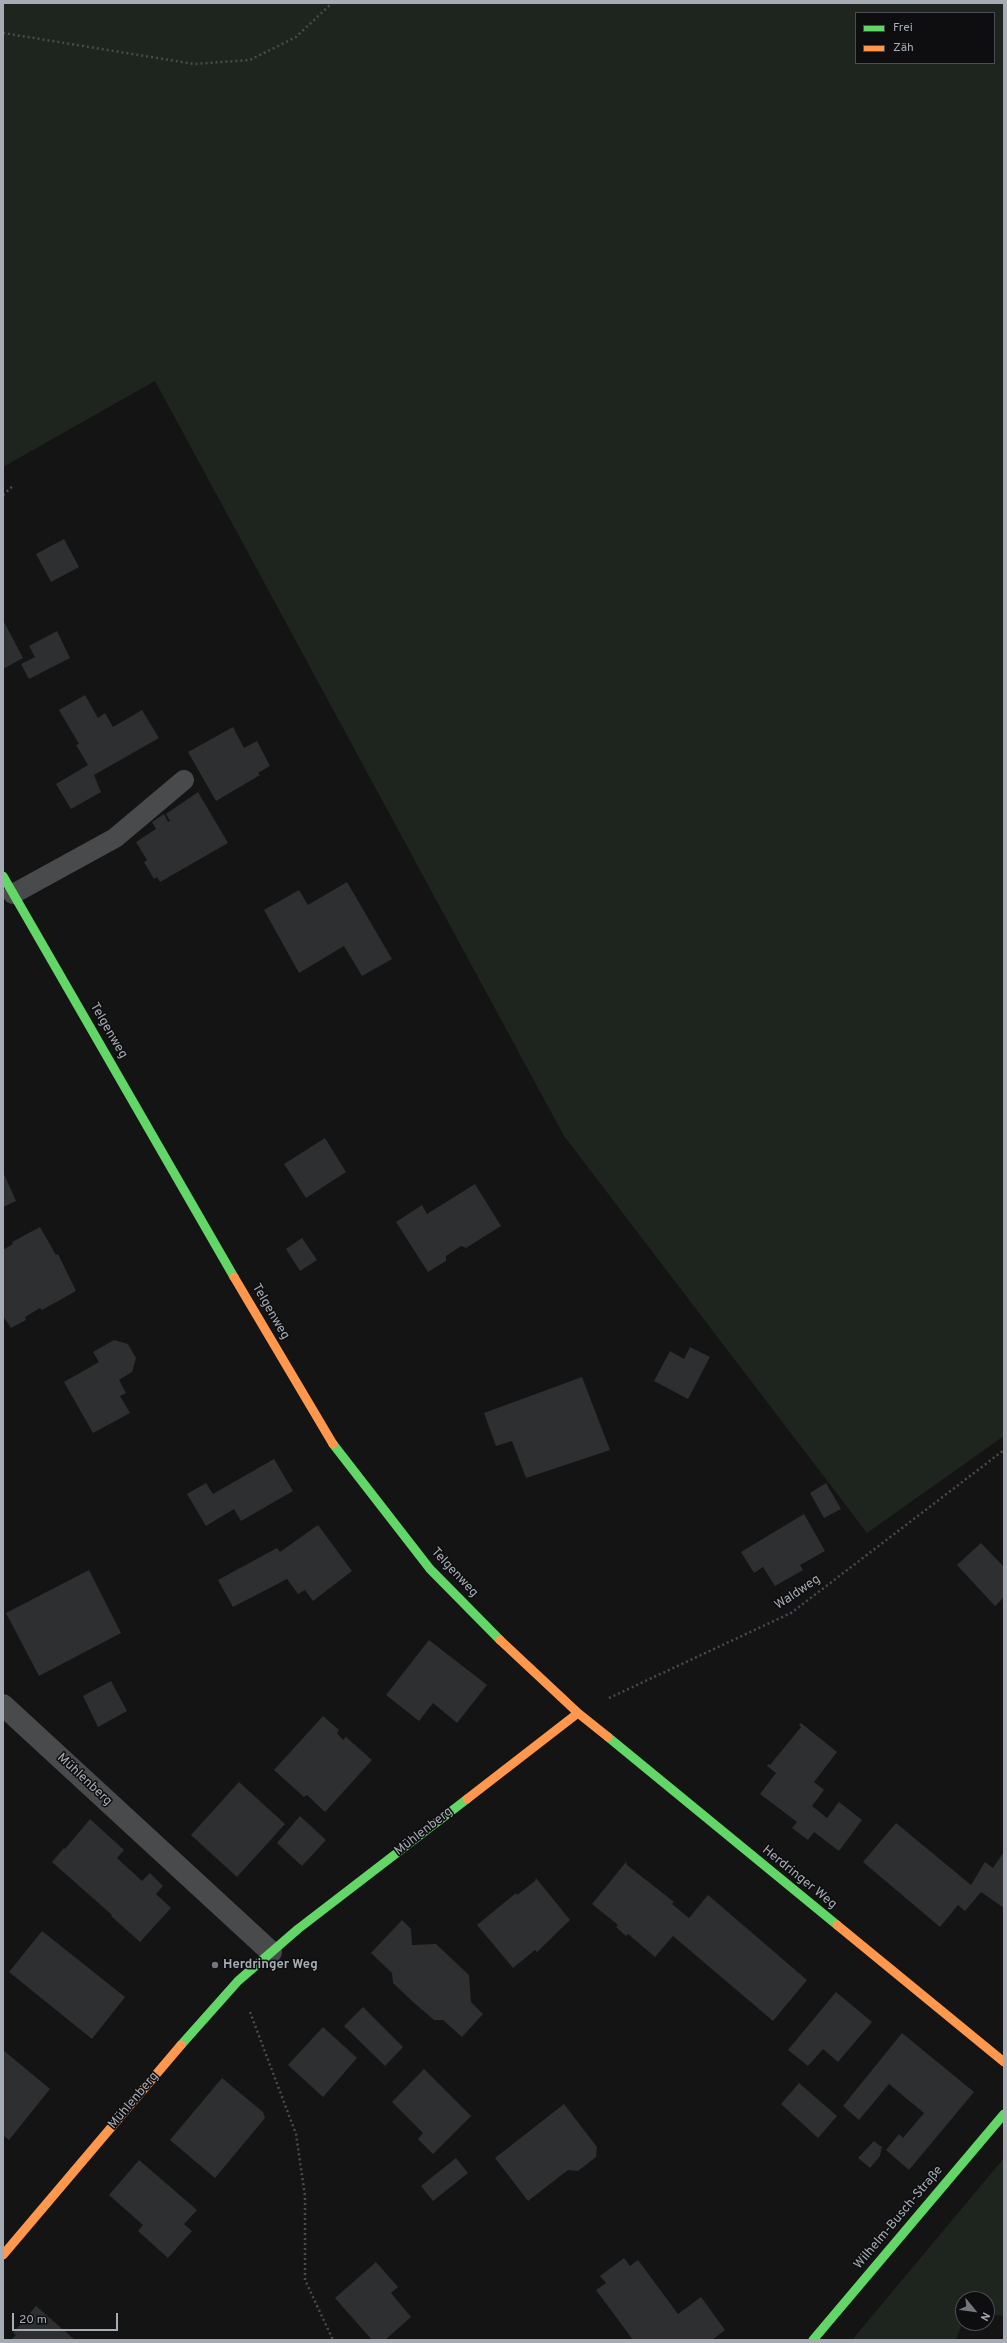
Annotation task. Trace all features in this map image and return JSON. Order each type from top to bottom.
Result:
[{"type":"main road","name":"Telgenweg","points":[[3,876],[326,1434],[430,1569],[512,1652],[578,1713]]},
{"type":"main road","name":"Mühlenberg","points":[[3,2255],[231,1989],[298,1929],[578,1713]]},
{"type":"main road","name":"Herdringer Weg","points":[[578,1713],[1004,2062]]},
{"type":"main road","name":"Wilhelm-Busch-Straße","points":[[813,2340],[1004,2114]]},
{"type":"street","name":"Mühlenberg","points":[[3,1705],[271,1952]]},
{"type":"lane","points":[[14,894],[115,838],[184,780]]},
{"type":"path","points":[[3,33],[194,64],[250,60],[296,37],[332,3]]},
{"type":"path","points":[[3,495],[14,485]]},
{"type":"path","name":"Waldweg","points":[[578,1713],[791,1613],[1004,1450]]},
{"type":"path","points":[[231,1989],[250,2011],[296,2134],[305,2196],[305,2280],[333,2340]]},
{"type":"shaded area","points":[[3,3],[1004,3],[1004,1436],[867,1533],[564,1136],[155,381],[3,467]]},
{"type":"shaded area","points":[[1004,2158],[1004,2316],[995,2315],[995,2291],[955,2291],[955,2331],[959,2331],[956,2340],[852,2340]]},
{"type":"building","points":[[64,539],[79,567],[51,582],[36,554]]},
{"type":"building","points":[[3,620],[23,658],[3,669]]},
{"type":"building","points":[[57,631],[70,658],[29,679],[21,664],[35,657],[29,646]]},
{"type":"building","points":[[85,695],[98,718],[105,713],[113,727],[142,710],[159,738],[94,775],[101,792],[71,809],[56,784],[88,765],[76,745],[79,744],[59,710]]},
{"type":"building","points":[[233,727],[244,748],[257,741],[270,766],[258,773],[260,775],[216,801],[188,752]]},
{"type":"building","points":[[198,792],[228,843],[160,882],[157,877],[154,879],[144,862],[147,860],[136,842],[156,829],[152,822],[164,814],[168,822],[170,821],[166,814]]},
{"type":"building","points":[[347,882],[392,959],[362,976],[344,946],[299,973],[264,910],[299,890],[308,905]]},
{"type":"building","points":[[325,1138],[346,1172],[306,1198],[284,1164]]},
{"type":"building","points":[[3,1172],[16,1201],[3,1207]]},
{"type":"building","points":[[475,1184],[501,1226],[466,1248],[461,1246],[446,1256],[446,1261],[428,1272],[396,1222],[422,1205],[427,1214]]},
{"type":"building","points":[[40,1227],[56,1255],[58,1254],[76,1291],[42,1310],[40,1308],[25,1317],[26,1320],[11,1328],[3,1316],[3,1250],[13,1244],[12,1242]]},
{"type":"building","points":[[302,1238],[317,1260],[300,1271],[286,1249]]},
{"type":"building","points":[[114,1340],[128,1344],[136,1358],[132,1372],[119,1380],[126,1393],[120,1396],[130,1413],[93,1433],[64,1382],[99,1362],[93,1352]]},
{"type":"building","points":[[690,1347],[710,1357],[688,1399],[654,1381],[670,1351],[684,1359]]},
{"type":"building","points":[[582,1377],[610,1450],[526,1478],[512,1441],[496,1446],[484,1413]]},
{"type":"building","points":[[274,1459],[293,1491],[241,1521],[234,1509],[206,1526],[187,1494],[206,1483],[213,1494]]},
{"type":"building","points":[[826,1483],[841,1509],[824,1518],[810,1493]]},
{"type":"building","points":[[804,1514],[825,1551],[800,1565],[803,1570],[775,1586],[763,1567],[754,1573],[741,1552]]},
{"type":"building","points":[[318,1525],[352,1571],[313,1601],[305,1590],[298,1594],[287,1579],[233,1607],[218,1580],[277,1548],[280,1552]]},
{"type":"building","points":[[981,1543],[1004,1567],[1004,1597],[995,1606],[957,1565]]},
{"type":"building","points":[[89,1570],[121,1633],[39,1676],[6,1613]]},
{"type":"building","points":[[429,1640],[487,1685],[457,1723],[433,1703],[419,1721],[386,1695]]},
{"type":"building","points":[[111,1681],[127,1711],[98,1727],[83,1696]]},
{"type":"building","points":[[323,1716],[339,1730],[337,1733],[343,1740],[346,1737],[372,1760],[325,1812],[307,1795],[304,1797],[274,1770]]},
{"type":"building","points":[[801,1723],[837,1752],[814,1782],[824,1790],[812,1806],[827,1818],[839,1802],[862,1820],[839,1851],[814,1832],[808,1840],[792,1828],[797,1822],[760,1794],[776,1773],[767,1766],[768,1764],[770,1765],[801,1727],[799,1725]]},
{"type":"building","points":[[239,1782],[285,1824],[237,1877],[191,1835]]},
{"type":"building","points":[[300,1816],[326,1840],[302,1866],[277,1843]]},
{"type":"building","points":[[90,1819],[124,1850],[117,1858],[142,1881],[150,1873],[163,1886],[156,1894],[171,1908],[140,1942],[52,1862]]},
{"type":"building","points":[[896,1823],[971,1885],[985,1862],[993,1868],[1004,1852],[1004,1908],[981,1892],[965,1911],[958,1905],[940,1927],[863,1862]]},
{"type":"building","points":[[626,1862],[627,1865],[674,1902],[672,1904],[689,1918],[708,1895],[807,1980],[773,2021],[673,1936],[655,1957],[628,1934],[626,1936],[616,1927],[618,1925],[592,1904]]},
{"type":"building","points":[[536,1878],[570,1920],[537,1952],[535,1950],[513,1968],[477,1925],[516,1893],[517,1895],[535,1881]]},
{"type":"building","points":[[402,1920],[411,1929],[412,1945],[436,1944],[469,1975],[471,2002],[483,2014],[462,2037],[443,2020],[434,2020],[413,2002],[393,1983],[392,1973],[371,1953]]},
{"type":"building","points":[[42,1931],[125,1997],[92,2039],[9,1972]]},
{"type":"building","points":[[836,1992],[872,2022],[838,2062],[823,2049],[808,2066],[788,2050]]},
{"type":"building","points":[[363,2007],[403,2047],[385,2066],[344,2026]]},
{"type":"building","points":[[323,2027],[357,2058],[323,2097],[288,2065]]},
{"type":"building","points":[[902,2033],[974,2092],[909,2170],[886,2150],[899,2134],[903,2138],[924,2113],[889,2084],[859,2120],[843,2106]]},
{"type":"building","points":[[3,2050],[50,2089],[9,2140],[3,2135]]},
{"type":"building","points":[[424,2069],[471,2116],[433,2154],[418,2139],[423,2133],[392,2102]]},
{"type":"building","points":[[222,2078],[263,2112],[265,2118],[215,2178],[170,2140]]},
{"type":"building","points":[[799,2083],[837,2116],[818,2138],[781,2104]]},
{"type":"building","points":[[564,2104],[597,2147],[596,2157],[578,2171],[568,2170],[528,2201],[495,2158]]},
{"type":"building","points":[[874,2141],[882,2146],[880,2156],[870,2168],[858,2158]]},
{"type":"building","points":[[456,2158],[468,2173],[433,2201],[421,2186]]},
{"type":"building","points":[[139,2160],[197,2210],[184,2224],[192,2231],[168,2258],[138,2231],[143,2225],[109,2195]]},
{"type":"building","points":[[624,2258],[630,2266],[638,2260],[678,2314],[701,2297],[725,2330],[712,2340],[633,2340],[596,2290],[606,2283],[600,2276]]},
{"type":"building","points":[[376,2262],[398,2287],[391,2293],[411,2317],[385,2340],[372,2340],[335,2298]]},
{"type":"building","points":[[36,2306],[75,2340],[11,2340],[16,2335],[13,2333]]},
{"type":"traffic: fast","points":[[3,876],[234,1277]]},
{"type":"traffic: fast","points":[[333,1444],[430,1569],[500,1640]]},
{"type":"traffic: fast","points":[[608,1737],[837,1925]]},
{"type":"traffic: fast","points":[[181,2045],[238,1981],[298,1929],[467,1799]]},
{"type":"traffic: fast","points":[[813,2340],[1004,2114]]},
{"type":"traffic: slow","points":[[234,1277],[333,1444]]},
{"type":"traffic: slow","points":[[500,1640],[578,1713],[608,1737]]},
{"type":"traffic: slow","points":[[467,1799],[578,1713]]},
{"type":"traffic: slow","points":[[837,1925],[1004,2062]]},
{"type":"traffic: slow","points":[[3,2255],[181,2045]]},
{"type":"place","name":"Herdringer Weg","points":[[215,1965]]}]
